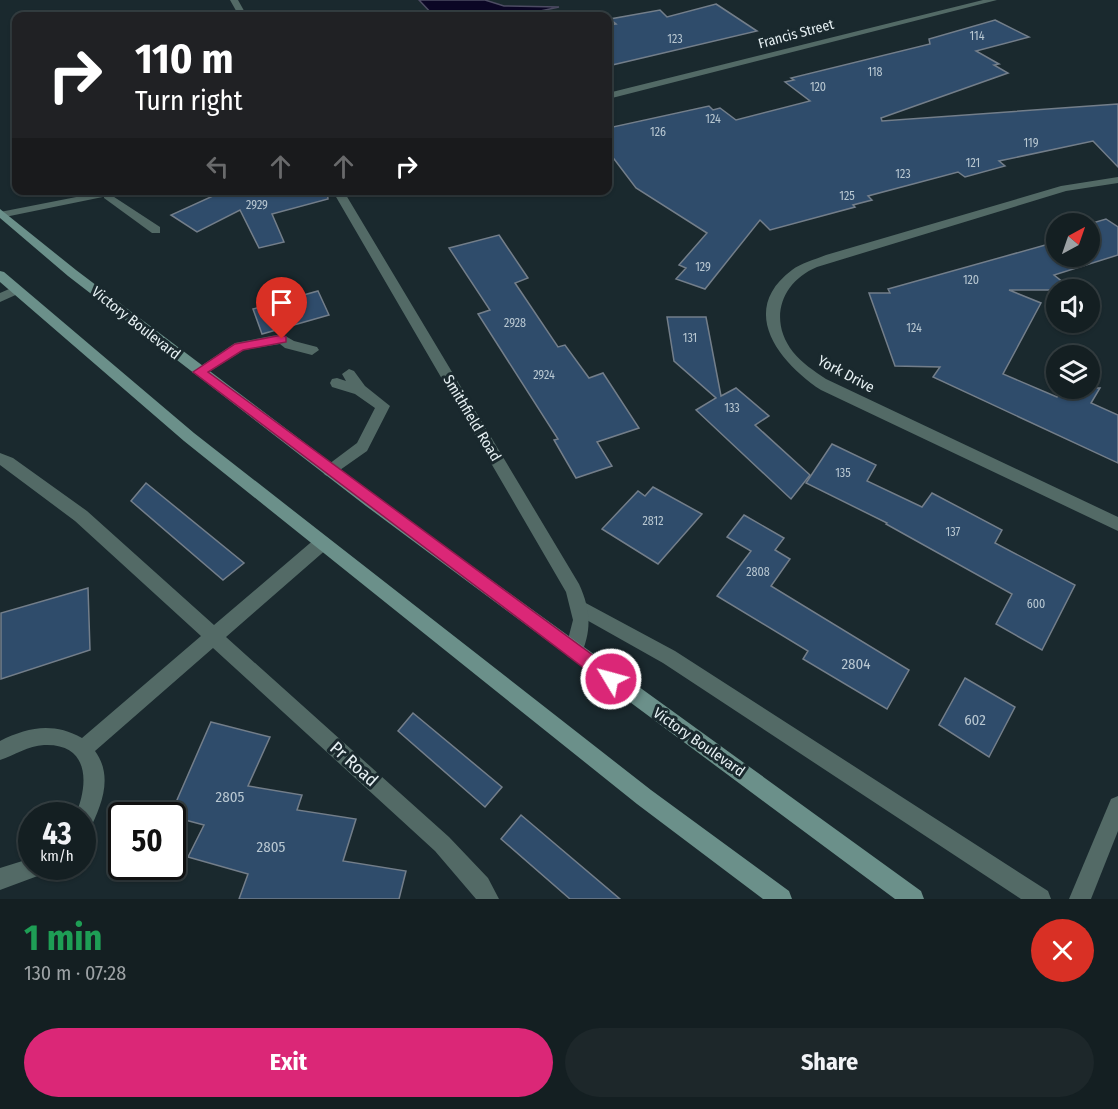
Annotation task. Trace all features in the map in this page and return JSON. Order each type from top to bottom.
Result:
[{"type":"main road","name":"Victory Boulevard","points":[[1,214],[199,372],[330,471],[684,734],[769,791],[913,899]]},
{"type":"main road","points":[[0,275],[189,437],[644,797],[782,899]]},
{"type":"street","name":"Francis Street","points":[[612,95],[993,0]]},
{"type":"street","name":"York Drive","points":[[1118,180],[1065,188],[830,258],[798,272],[783,284],[775,297],[772,310],[776,332],[786,353],[801,369],[826,386],[1118,524]]},
{"type":"street","points":[[1,214],[112,195]]},
{"type":"street","name":"Smithfield Road","points":[[340,195],[582,609]]},
{"type":"street","points":[[108,196],[156,230]]},
{"type":"street","points":[[0,298],[16,290]]},
{"type":"street","points":[[199,372],[240,346],[282,339],[300,358]]},
{"type":"street","points":[[290,345],[312,350]]},
{"type":"street","points":[[330,471],[362,447],[383,406],[343,378]]},
{"type":"street","name":"Pr Road","points":[[0,459],[8,462],[81,516],[213,635],[442,844],[480,886],[488,899]]},
{"type":"street","points":[[84,748],[322,543]]},
{"type":"street","points":[[574,651],[581,635],[582,609],[669,657],[1040,899]]},
{"type":"street","points":[[0,751],[26,739],[48,736],[68,738],[84,748],[95,764],[97,786],[93,802]]},
{"type":"street","points":[[1080,899],[1118,806]]},
{"type":"street","points":[[0,879],[18,873]]},
{"type":"shaded area","points":[[419,0],[485,0],[504,6],[559,7],[536,12],[430,12]]},
{"type":"building","points":[[716,4],[757,31],[612,65],[612,24],[616,24],[612,19],[660,10],[667,17]]},
{"type":"building","points":[[995,20],[1029,37],[976,51],[999,64],[994,65],[1008,73],[881,118],[882,121],[1118,104],[1118,167],[1093,141],[999,161],[1005,166],[965,177],[958,172],[868,196],[872,200],[853,205],[855,207],[770,230],[760,220],[705,289],[676,279],[686,268],[679,265],[707,233],[636,188],[612,156],[612,127],[709,106],[713,110],[720,108],[736,120],[810,101],[785,82],[794,80],[791,78],[930,44],[929,39]]},
{"type":"building","points":[[215,195],[328,195],[328,199],[272,214],[284,242],[259,248],[240,210],[197,232],[171,215]]},
{"type":"building","points":[[1106,219],[1118,227],[1118,255],[1100,261],[1100,221]]},
{"type":"building","points":[[499,235],[528,278],[515,283],[558,347],[565,345],[589,378],[603,373],[639,428],[597,442],[612,466],[576,478],[554,440],[558,439],[478,314],[490,310],[449,248]]},
{"type":"building","points":[[1046,245],[1046,267],[1080,267],[1054,275],[1059,279],[1046,279],[1046,290],[1009,290],[1041,303],[1003,374],[1046,392],[1046,399],[1093,399],[1091,403],[1118,415],[1118,463],[933,377],[940,367],[895,366],[869,293],[890,293],[888,289]]},
{"type":"building","points":[[318,291],[329,315],[262,334],[253,309]]},
{"type":"building","points":[[667,317],[706,317],[721,396],[736,388],[769,416],[755,425],[810,475],[791,499],[696,410],[716,398],[674,361]]},
{"type":"building","points":[[832,444],[876,465],[867,481],[922,507],[932,493],[1002,530],[995,543],[1075,585],[1042,650],[996,624],[1012,594],[887,523],[806,483]]},
{"type":"building","points":[[146,483],[244,563],[223,580],[131,501]]},
{"type":"building","points":[[653,487],[702,514],[658,564],[602,529],[638,491],[645,496]]},
{"type":"building","points":[[744,515],[784,538],[775,550],[790,559],[771,586],[909,670],[887,709],[803,659],[808,651],[717,596],[751,551],[727,537]]},
{"type":"building","points":[[88,588],[90,650],[1,679],[1,613]]},
{"type":"building","points":[[965,678],[1015,707],[989,757],[939,725]]},
{"type":"building","points":[[413,713],[502,787],[485,807],[398,731]]},
{"type":"building","points":[[211,722],[270,737],[248,786],[302,795],[297,810],[356,819],[343,861],[406,871],[399,899],[239,899],[248,874],[188,857],[204,825],[186,820],[186,802],[176,802]]},
{"type":"building","points":[[521,815],[620,899],[570,899],[501,839]]},
{"type":"route","points":[[282,339],[240,346],[199,372],[611,679]]}]
